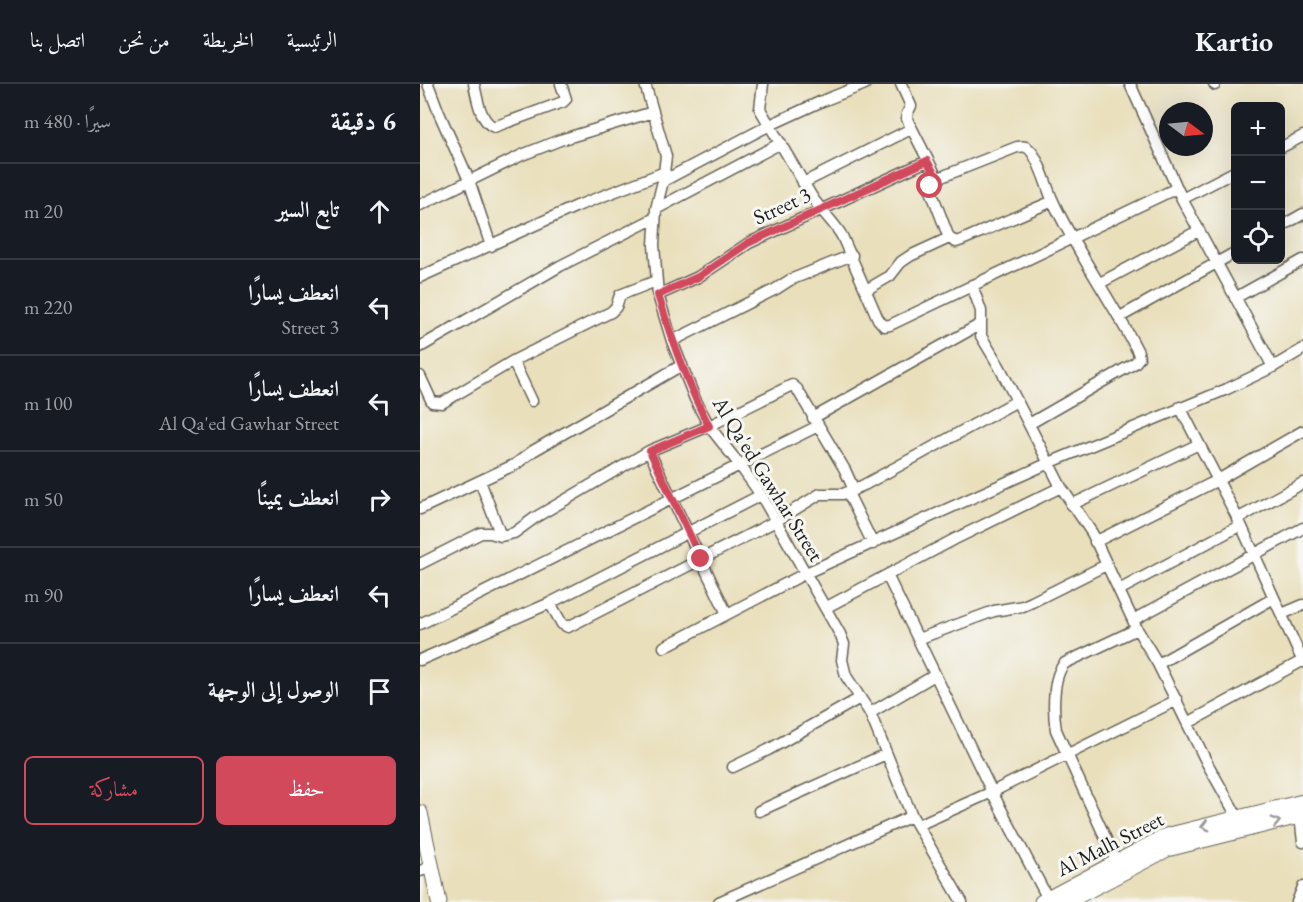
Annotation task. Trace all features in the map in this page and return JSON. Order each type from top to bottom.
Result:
[{"type":"street","points":[[428,84],[469,180],[491,246]]},
{"type":"street","points":[[474,84],[485,118],[489,125],[494,127],[563,102],[566,99],[561,84]]},
{"type":"street","name":"Al Qa'ed Gawhar Street","points":[[645,84],[665,148],[664,177],[656,213],[656,281],[672,341],[695,399],[709,426],[761,495],[843,639],[843,669],[846,676],[870,713],[915,821],[962,902]]},
{"type":"street","points":[[763,84],[760,105],[770,125],[820,210],[834,224],[852,255],[881,323],[887,327],[1073,239],[1231,173]]},
{"type":"street","points":[[420,277],[577,206],[664,177],[770,125],[865,84]]},
{"type":"street","points":[[901,84],[912,106],[906,116],[937,178]]},
{"type":"street","points":[[1130,84],[1198,231],[1273,367]]},
{"type":"street","points":[[420,205],[522,155],[653,112]]},
{"type":"street","points":[[803,183],[911,129]]},
{"type":"street","points":[[1285,146],[1303,136]]},
{"type":"street","points":[[420,348],[560,266],[781,143]]},
{"type":"street","points":[[1029,424],[1138,360],[1139,354],[1120,317],[1073,239],[1053,201],[1035,157],[1025,147],[1017,147],[937,178],[931,181],[930,186],[949,238],[956,242],[1053,201]]},
{"type":"street","name":"Street 3","points":[[658,295],[698,277],[748,243],[927,161]]},
{"type":"street","points":[[1285,225],[1303,214]]},
{"type":"street","points":[[1100,283],[1198,231]]},
{"type":"street","points":[[866,290],[890,276],[901,262],[910,256],[949,238]]},
{"type":"street","points":[[672,341],[790,280],[852,255]]},
{"type":"street","points":[[1120,317],[1231,255]]},
{"type":"street","points":[[1235,298],[1303,260]]},
{"type":"street","points":[[420,376],[429,398],[438,404],[513,361],[611,312],[616,308],[620,295],[656,281]]},
{"type":"street","points":[[972,285],[981,311],[981,336],[1029,424],[1060,488],[1083,520],[1095,542],[1207,763],[1238,818]]},
{"type":"street","points":[[420,624],[739,464],[816,422],[980,325]]},
{"type":"street","points":[[664,647],[806,573],[1049,464],[1227,389],[1273,367],[1303,349]]},
{"type":"street","points":[[513,361],[532,401]]},
{"type":"street","points":[[420,509],[516,464],[533,451],[682,365]]},
{"type":"street","points":[[420,564],[481,533],[501,536],[514,533],[536,517],[650,451],[709,426],[792,385],[797,389],[845,470],[851,491],[873,544]]},
{"type":"street","points":[[550,603],[562,624],[568,627],[776,521],[820,494],[851,491],[1017,401]]},
{"type":"street","points":[[1180,408],[1239,522],[1303,662],[1188,723]]},
{"type":"street","points":[[1095,542],[1218,480],[1303,432]]},
{"type":"street","points":[[1071,505],[1199,444]]},
{"type":"street","points":[[650,451],[727,614]]},
{"type":"street","points":[[480,481],[501,536]]},
{"type":"street","points":[[1119,590],[1303,483]]},
{"type":"street","points":[[825,608],[1060,488]]},
{"type":"street","points":[[420,660],[550,603],[761,495]]},
{"type":"street","points":[[1116,861],[1056,730],[1053,709],[1058,671],[1068,661],[1303,528]]},
{"type":"street","points":[[918,639],[994,610],[1023,606],[1106,565]]},
{"type":"street","points":[[887,575],[1045,900]]},
{"type":"street","points":[[1158,664],[1274,598]]},
{"type":"street","points":[[1282,614],[1303,605]]},
{"type":"street","points":[[870,713],[935,675]]},
{"type":"street","points":[[734,767],[860,698]]},
{"type":"street","points":[[719,902],[915,821],[992,792],[1177,700]]},
{"type":"street","points":[[759,811],[886,754]]},
{"type":"street","points":[[1302,811],[1303,842]]},
{"type":"street","name":"Al Malh Street","points":[[1045,900],[1166,836],[1238,818],[1302,811]]},
{"type":"street","name":"Al Malh Street","points":[[1066,902],[1090,896],[1167,849],[1302,811]]},
{"type":"street","points":[[420,813],[426,869],[439,902]]},
{"type":"street","points":[[1297,902],[1303,887]]},
{"type":"route","points":[[701,559],[650,451],[709,426],[695,399],[672,341],[658,295],[698,277],[748,243],[927,161],[937,178],[931,181],[930,186]]}]
